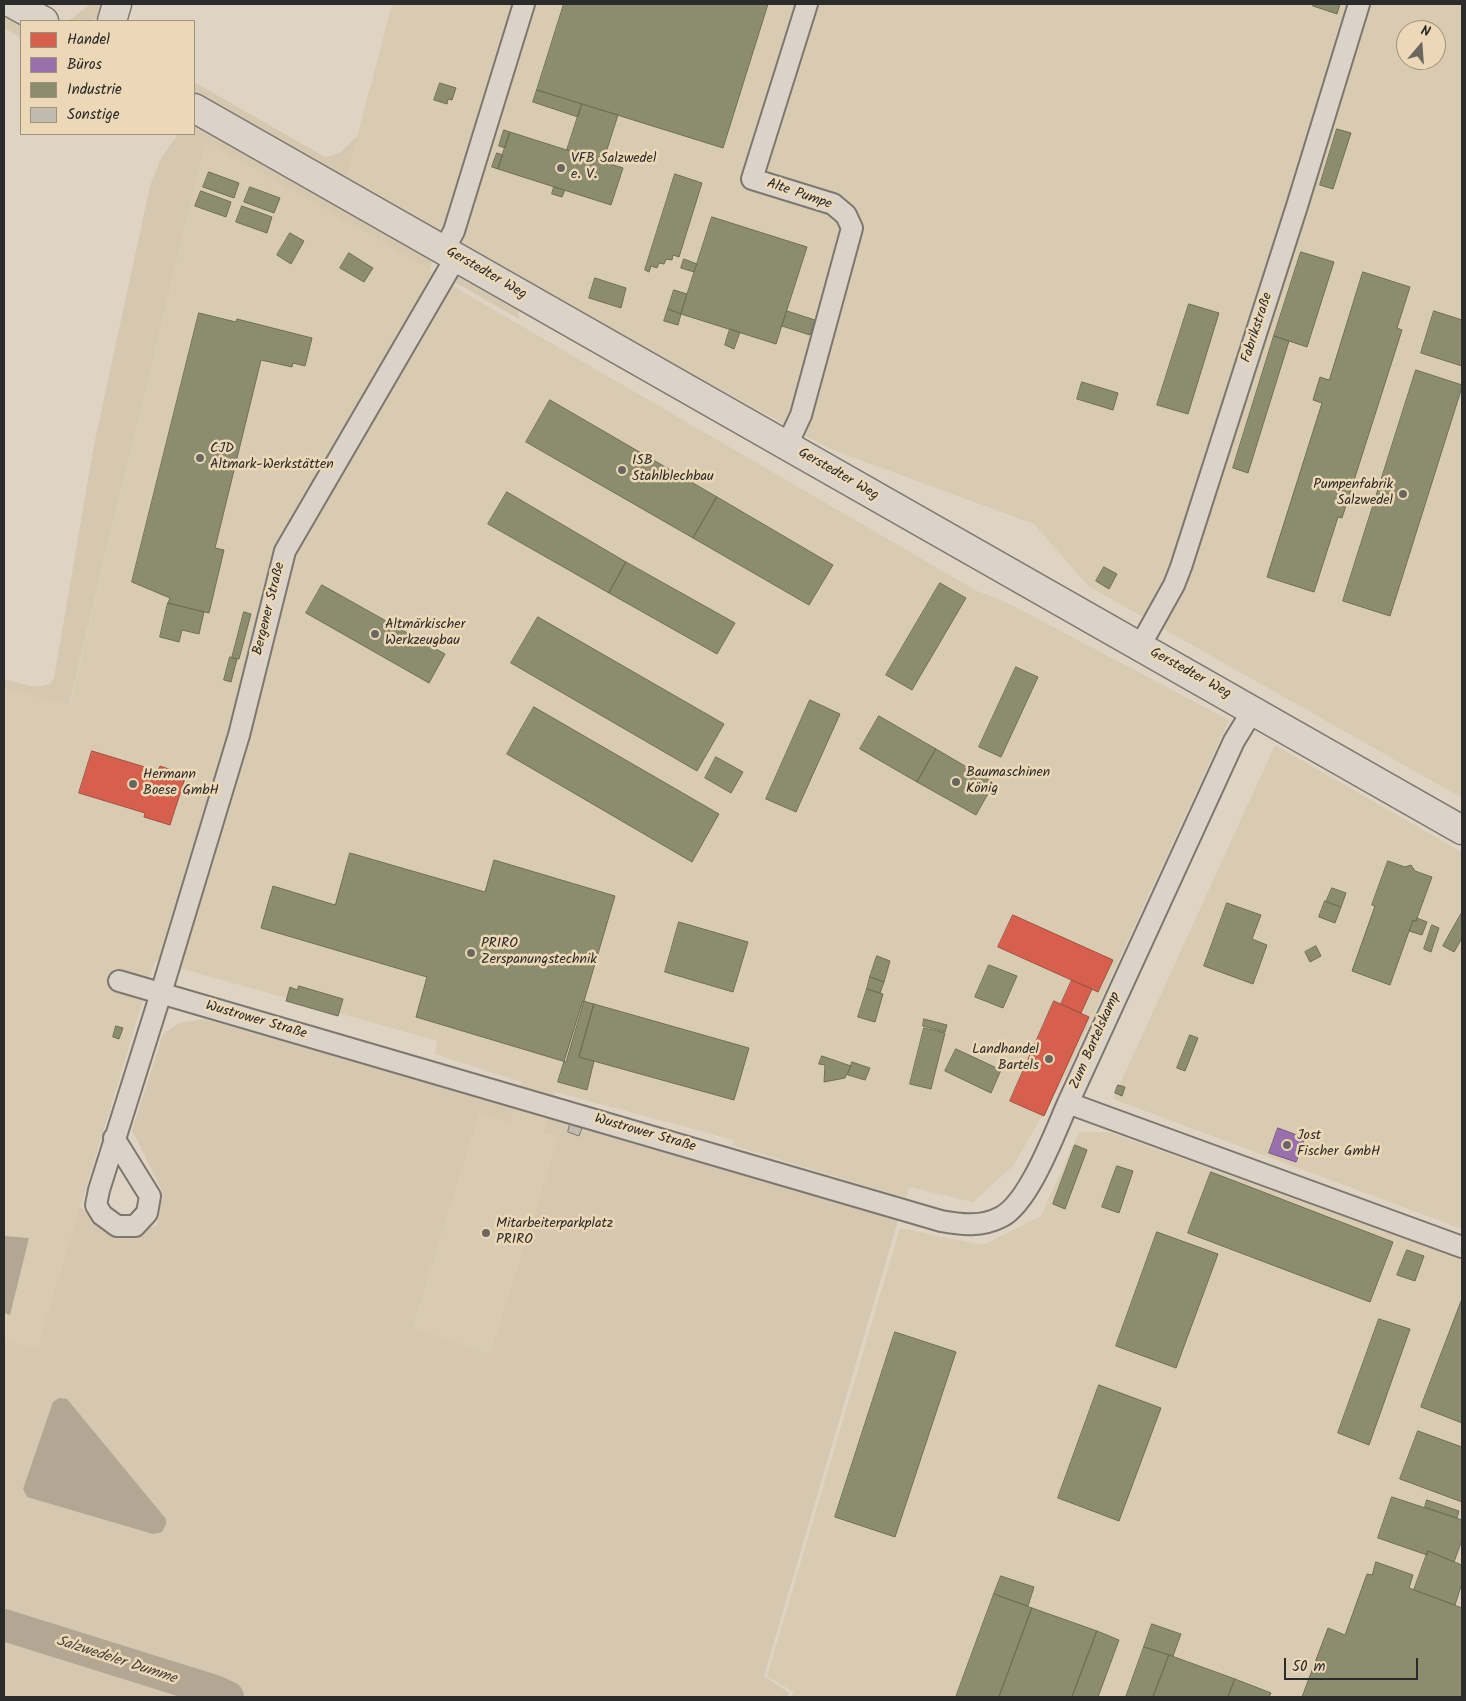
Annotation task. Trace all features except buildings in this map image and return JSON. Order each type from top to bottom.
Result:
[{"type":"street","points":[[13,4],[42,20]]},
{"type":"street","points":[[112,20],[117,4]]},
{"type":"street","points":[[450,254],[454,231],[524,4]]},
{"type":"street","name":"Alte Pumpe","points":[[787,445],[801,416],[852,228],[846,215],[833,204],[752,180],[807,4]]},
{"type":"street","name":"Fabrikstraße","points":[[1140,646],[1174,585],[1181,566],[1297,206],[1358,4]]},
{"type":"street","name":"Gerstedter Weg","points":[[204,113],[1462,830]]},
{"type":"street","name":"Bergener Straße","points":[[114,1138],[161,993],[239,735],[285,551],[450,254]]},
{"type":"street","name":"Zum Bartelskamp","points":[[1253,710],[1234,741],[1068,1103],[1462,1247]]},
{"type":"street","name":"Wustrower Straße","points":[[119,981],[941,1221],[959,1224],[990,1222],[1013,1209],[1034,1176],[1068,1103]]},
{"type":"shaded area","points":[[91,4],[106,4],[95,19],[69,20]]},
{"type":"shaded area","points":[[392,4],[1462,4],[1462,798],[1088,586],[1034,524],[830,449],[676,365],[471,248],[345,183]]},
{"type":"shaded area","points":[[4,8],[20,20],[20,37],[4,28]]},
{"type":"shaded area","points":[[195,83],[325,157],[340,153],[358,135],[345,183],[195,99]]},
{"type":"shaded area","points":[[195,120],[429,256],[432,263],[430,270],[206,142],[69,705],[4,688],[4,679],[35,687],[50,684],[54,678],[94,445],[150,186],[161,158],[177,135],[195,135]]},
{"type":"shaded area","points":[[206,142],[430,270],[458,289],[977,591],[1004,601],[1229,720],[1066,1075],[1013,1166],[973,1202],[909,1187],[906,1198],[732,1145],[734,1140],[555,1092],[549,1115],[558,1137],[492,1353],[413,1329],[479,1113],[515,1105],[521,1082],[435,1054],[437,1041],[155,961],[37,1350],[4,1340],[4,688],[70,704]]},
{"type":"shaded area","points":[[460,276],[465,276],[517,301],[519,319],[453,281]]},
{"type":"shaded area","points":[[1275,745],[1462,852],[1462,1229],[1113,1099]]},
{"type":"shaded area","points":[[203,1019],[515,1105],[510,1123],[479,1114],[413,1328],[491,1353],[558,1137],[544,1133],[549,1115],[899,1217],[764,1676],[789,1693],[787,1697],[4,1697],[4,1340],[37,1349],[80,1207],[123,1237],[157,1225],[162,1191],[132,1130],[163,1034],[179,1023]]},
{"type":"shaded area","points":[[1079,1132],[1108,1132],[1462,1259],[1462,1697],[791,1697],[794,1692],[767,1676],[900,1228],[983,1245],[1041,1216]]},
{"type":"shaded area","points":[[4,1236],[29,1238],[10,1315],[4,1313]]},
{"type":"shaded area","points":[[59,1398],[67,1399],[166,1519],[162,1532],[153,1534],[27,1497],[23,1489],[53,1402]]},
{"type":"waterway","name":"Salzwedeler Dumme","points":[[4,1625],[215,1691],[228,1697]]},
{"type":"place","name":"VFB Salzwedel e. V.","points":[[561,168]]},
{"type":"place","name":"CJD Altmark-Werkstätten","points":[[200,458]]},
{"type":"place","name":"ISB Stahlblechbau","points":[[622,470]]},
{"type":"place","name":"Pumpenfabrik Salzwedel","points":[[1403,494]]},
{"type":"place","name":"Altmärkischer Werkzeugbau","points":[[375,634]]},
{"type":"place","name":"Baumaschinen König","points":[[956,782]]},
{"type":"place","name":"Hermann Boese GmbH","points":[[133,784]]},
{"type":"place","name":"PRIRO Zerspanungstechnik","points":[[471,953]]},
{"type":"place","name":"Landhandel Bartels","points":[[1049,1059]]},
{"type":"place","name":"Jost Fischer GmbH","points":[[1287,1145]]},
{"type":"place","name":"Mitarbeiterparkplatz PRIRO","points":[[486,1233]]}]
